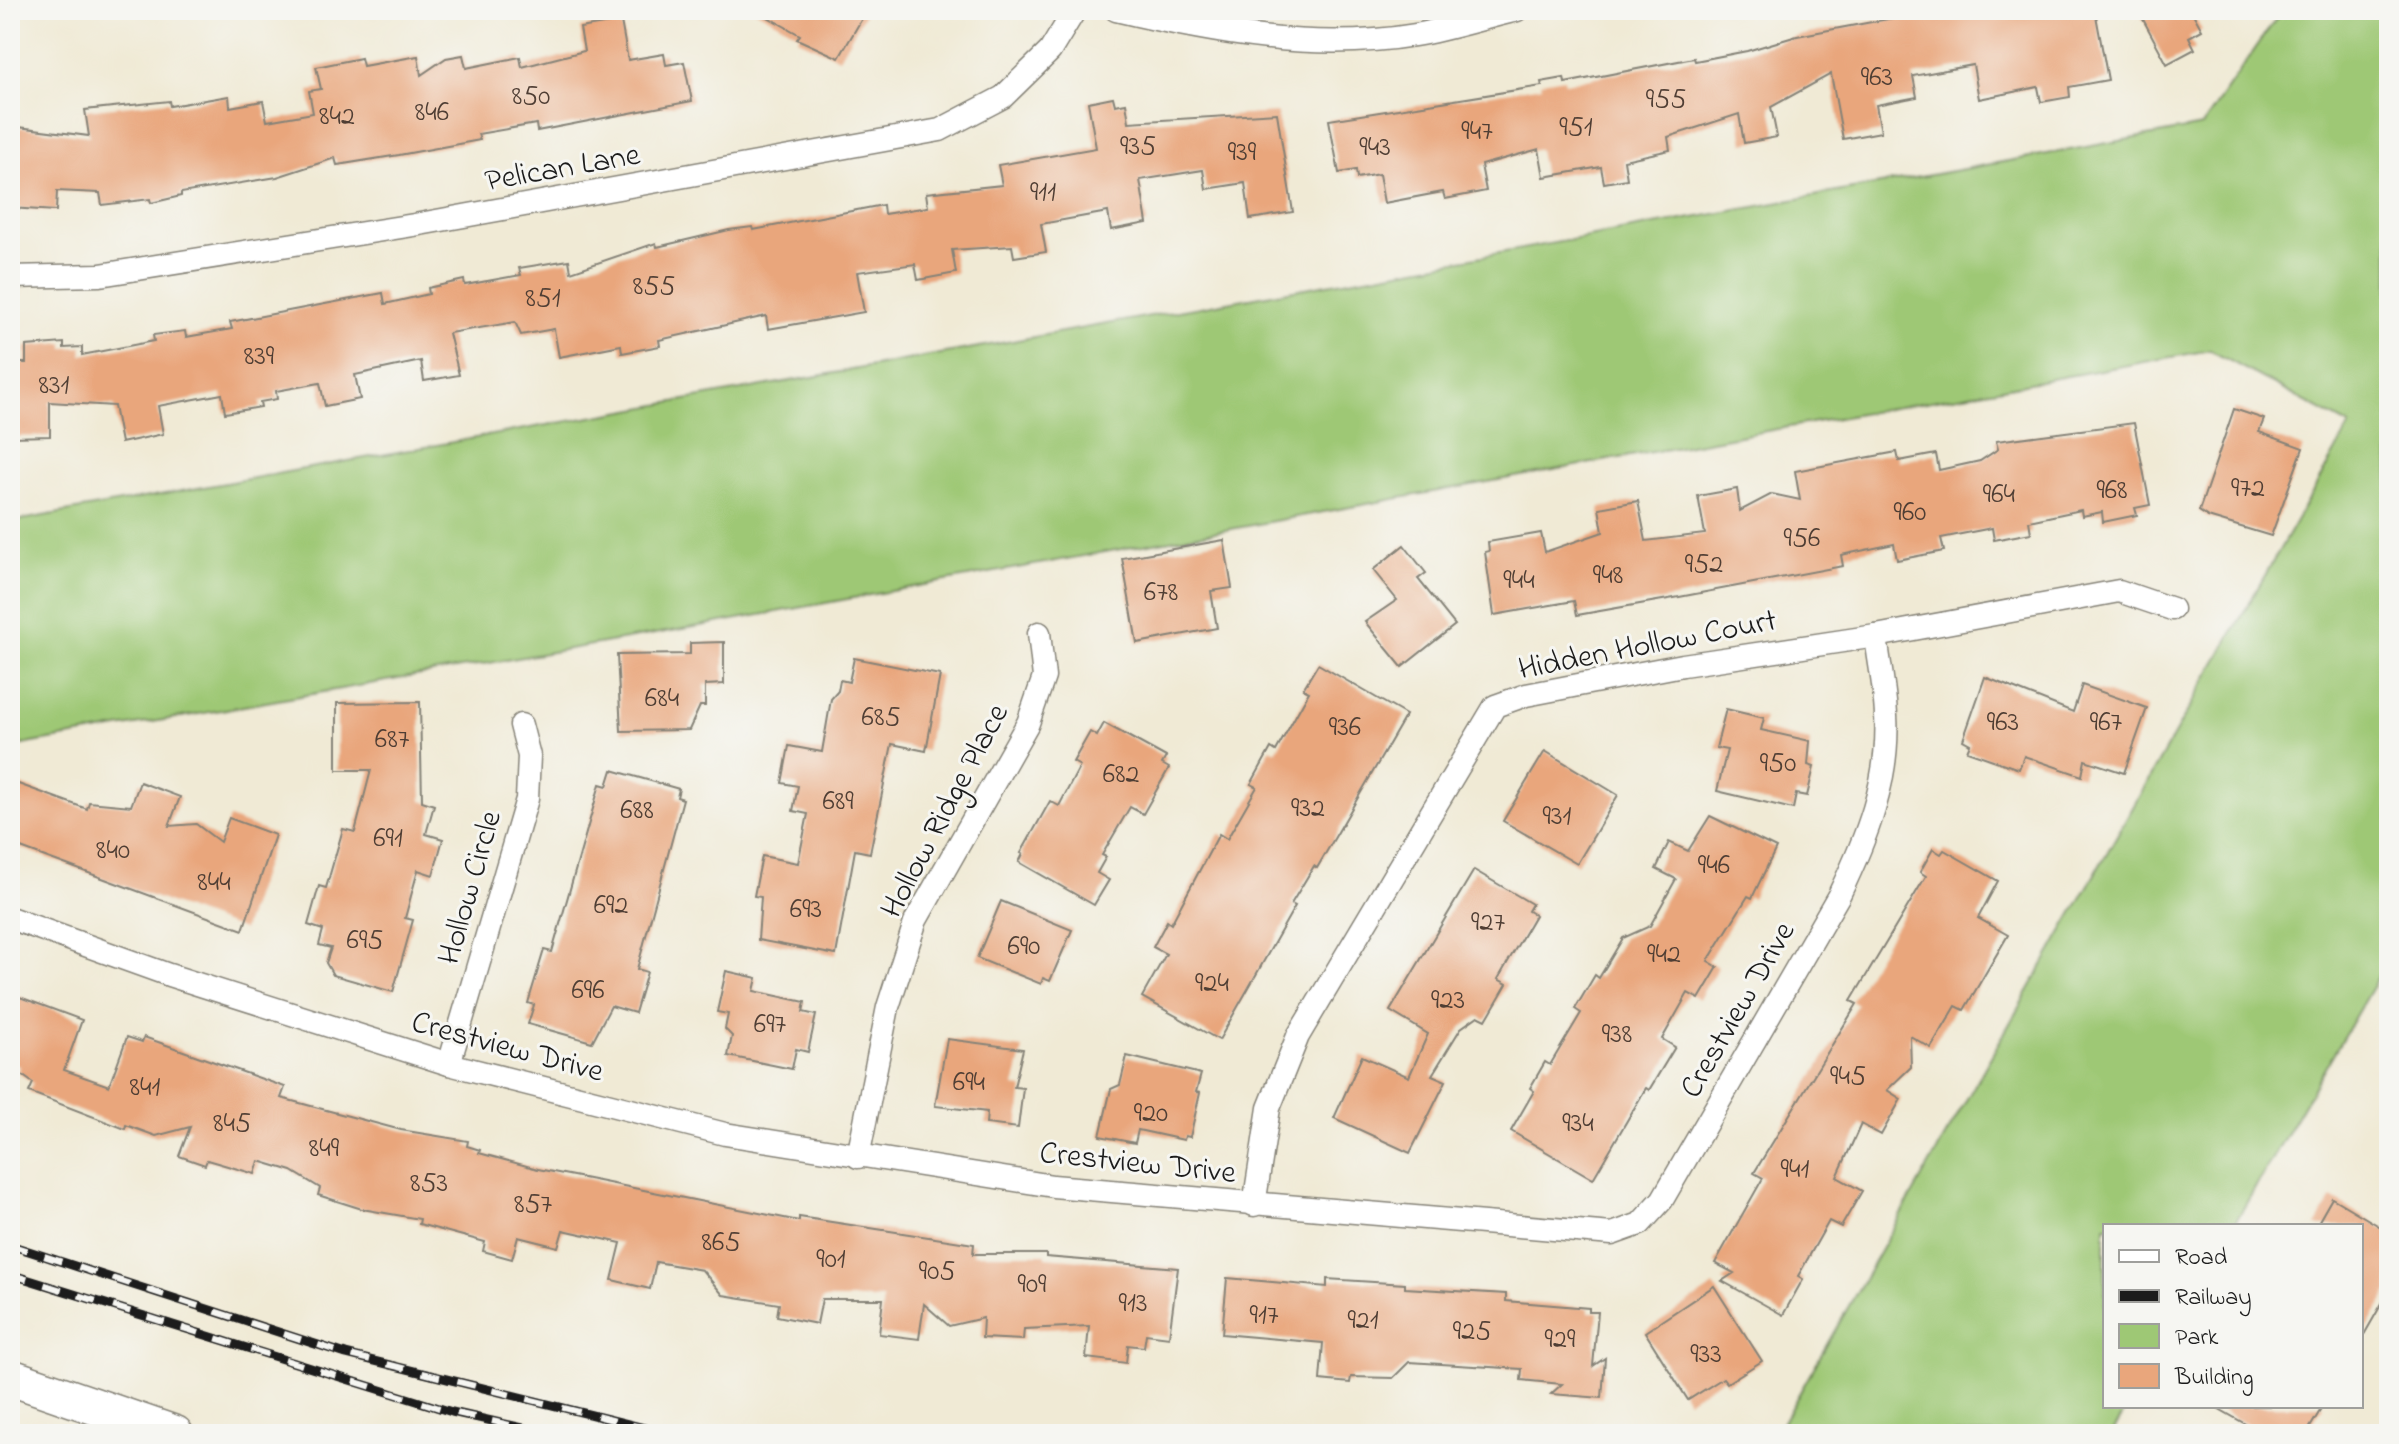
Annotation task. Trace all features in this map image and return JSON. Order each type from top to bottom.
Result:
[{"type":"main road","points":[[10,1377],[175,1434]]},
{"type":"street","name":"Pelican Lane","points":[[10,277],[100,275],[414,225],[940,130],[1003,97],[1050,51],[1075,10]]},
{"type":"street","points":[[1116,10],[1182,26],[1252,37],[1325,41],[1414,35],[1517,10]]},
{"type":"street","name":"Hidden Hollow Court","points":[[1254,1205],[1269,1108],[1298,1036],[1495,706],[1526,695],[1683,665],[1876,636],[2119,591],[2172,609]]},
{"type":"street","name":"Hollow Ridge Place","points":[[858,1157],[888,1007],[916,920],[1028,723],[1044,677],[1039,633]]},
{"type":"street","name":"Crestview Drive","points":[[10,918],[209,988],[449,1064],[656,1118],[858,1157],[1053,1186],[1612,1234],[1640,1224],[1662,1200],[1839,895],[1860,851],[1877,805],[1887,718],[1876,636]]},
{"type":"street","name":"Hollow Circle","points":[[449,1064],[527,799],[529,756],[521,725]]},
{"type":"green space","points":[[2282,10],[2389,10],[2389,958],[2234,1224],[2103,1224],[2103,1408],[2127,1408],[2112,1434],[1776,1434],[2350,426],[2210,350],[689,628],[10,747],[10,522],[2202,126]]},
{"type":"building","points":[[755,10],[867,10],[839,58],[797,39],[800,35]]},
{"type":"building","points":[[1936,10],[2002,10],[2003,18],[2046,10],[2095,10],[2108,80],[2069,87],[2070,97],[2041,102],[2038,87],[1979,99],[1973,65],[1913,76],[1917,97],[1876,105],[1881,132],[1843,139],[1831,74],[1771,107],[1777,137],[1744,143],[1739,114],[1668,137],[1670,150],[1624,160],[1627,179],[1604,183],[1601,167],[1544,177],[1539,149],[1481,165],[1486,191],[1445,199],[1443,192],[1384,203],[1379,174],[1357,178],[1356,170],[1339,173],[1329,120],[1542,86],[1541,82],[1564,78],[1565,83],[1694,58],[1695,61],[1747,51],[1797,36]]},
{"type":"building","points":[[2138,10],[2191,10],[2202,30],[2189,37],[2195,49],[2167,64]]},
{"type":"building","points":[[621,21],[628,60],[664,54],[666,65],[684,62],[692,101],[537,131],[536,124],[478,134],[480,140],[337,165],[335,158],[277,177],[181,193],[181,196],[151,203],[150,199],[102,205],[100,193],[57,191],[56,211],[10,208],[10,126],[89,136],[85,110],[169,101],[170,106],[229,96],[230,107],[263,101],[267,121],[313,113],[309,91],[321,89],[316,67],[361,58],[363,66],[418,56],[421,75],[446,58],[463,55],[466,68],[520,57],[522,67],[584,51],[580,28]]},
{"type":"building","points":[[1113,97],[1115,105],[1126,103],[1129,122],[1277,113],[1293,212],[1250,219],[1245,183],[1206,189],[1203,170],[1140,180],[1147,223],[1111,230],[1108,212],[1041,224],[1046,252],[1014,257],[1012,246],[952,250],[956,273],[918,280],[915,264],[857,272],[864,312],[768,329],[766,316],[659,340],[660,346],[622,353],[621,345],[559,357],[554,329],[521,335],[515,322],[449,333],[459,375],[424,381],[421,361],[355,375],[360,399],[325,406],[320,383],[276,391],[277,399],[260,402],[261,407],[225,413],[222,394],[158,406],[163,434],[121,443],[114,406],[50,402],[50,436],[10,437],[10,404],[15,404],[14,363],[26,363],[26,346],[64,343],[64,348],[82,347],[82,355],[154,341],[153,335],[185,331],[186,337],[232,329],[230,322],[383,293],[385,304],[429,294],[428,288],[464,280],[465,285],[521,275],[519,268],[569,260],[571,272],[656,243],[657,247],[729,230],[752,227],[753,230],[883,205],[884,214],[928,207],[926,193],[1002,185],[998,165],[1096,148],[1088,102]]},
{"type":"building","points":[[2234,409],[2264,419],[2259,432],[2303,448],[2271,536],[2208,517],[2199,511]]},
{"type":"building","points":[[2134,423],[2150,505],[2135,508],[2137,515],[2103,522],[2102,512],[2082,516],[2081,510],[2029,521],[2031,533],[1994,540],[1992,528],[1941,538],[1944,551],[1897,560],[1894,544],[1841,555],[1843,566],[1674,598],[1577,615],[1574,601],[1494,615],[1485,552],[1489,551],[1488,542],[1541,533],[1545,552],[1603,532],[1599,508],[1638,501],[1646,541],[1705,534],[1698,496],[1737,489],[1740,511],[1772,494],[1800,500],[1795,471],[1897,452],[1899,461],[1936,454],[1939,470],[1980,461],[1998,449],[1996,441]]},
{"type":"building","points":[[1224,540],[1232,588],[1211,591],[1217,628],[1137,643],[1122,558]]},
{"type":"building","points":[[1404,545],[1426,573],[1418,579],[1455,625],[1402,667],[1365,622],[1397,600],[1373,570]]},
{"type":"building","points":[[724,642],[724,684],[705,685],[705,706],[700,706],[689,730],[621,731],[617,655],[690,654],[690,643]]},
{"type":"building","points":[[854,658],[940,675],[926,751],[892,744],[870,853],[855,850],[836,955],[758,940],[761,897],[754,896],[762,856],[798,863],[808,814],[793,811],[798,786],[782,783],[789,746],[822,752],[831,699],[838,691],[840,680],[849,682]]},
{"type":"building","points":[[1318,664],[1406,715],[1317,868],[1314,866],[1291,904],[1295,906],[1219,1040],[1142,997],[1166,954],[1153,947],[1167,921],[1171,924],[1219,834],[1227,839],[1257,787],[1251,784],[1271,748],[1276,751],[1309,692],[1303,689]]},
{"type":"building","points":[[1985,677],[2073,712],[2082,685],[2147,708],[2124,773],[2085,760],[2082,776],[2024,756],[2019,769],[1967,751],[1970,744],[1963,740]]},
{"type":"building","points":[[420,702],[422,801],[434,805],[426,834],[443,839],[433,875],[418,870],[405,918],[413,920],[393,992],[333,975],[326,963],[331,948],[319,945],[323,930],[308,925],[319,886],[326,888],[343,829],[355,832],[371,770],[337,770],[337,703]]},
{"type":"building","points":[[1726,709],[1764,718],[1761,730],[1810,741],[1808,765],[1814,767],[1807,796],[1796,794],[1793,809],[1717,791],[1727,750],[1716,748]]},
{"type":"building","points":[[1104,723],[1166,757],[1162,764],[1169,768],[1143,814],[1130,807],[1102,855],[1106,857],[1097,873],[1109,880],[1094,905],[1019,862],[1050,801],[1059,806],[1080,766],[1073,762],[1090,732],[1097,736]]},
{"type":"building","points":[[1545,751],[1618,795],[1577,864],[1503,821]]},
{"type":"building","points":[[612,770],[679,789],[677,797],[683,799],[637,969],[647,972],[635,1013],[611,1006],[592,1042],[528,1024],[534,1005],[528,1003],[544,950],[552,952],[600,784],[607,786]]},
{"type":"building","points":[[10,781],[87,809],[89,802],[131,806],[140,782],[180,797],[169,826],[196,824],[220,842],[229,818],[275,835],[243,930],[10,844]]},
{"type":"building","points":[[1710,816],[1776,848],[1752,898],[1748,896],[1708,961],[1718,967],[1699,999],[1688,993],[1662,1039],[1675,1047],[1649,1090],[1646,1088],[1593,1179],[1511,1131],[1534,1091],[1530,1088],[1545,1062],[1550,1065],[1581,1013],[1575,1009],[1595,975],[1599,978],[1623,938],[1650,926],[1676,879],[1656,869],[1669,842],[1688,851]]},
{"type":"building","points":[[1933,849],[1941,854],[1944,850],[1998,881],[1978,918],[2008,935],[1964,1010],[1956,1006],[1931,1048],[1910,1036],[1911,1067],[1887,1090],[1901,1099],[1881,1135],[1861,1124],[1837,1177],[1862,1191],[1841,1227],[1829,1221],[1798,1276],[1803,1279],[1783,1315],[1722,1281],[1734,1273],[1715,1263],[1763,1178],[1754,1173],[1857,1004],[1851,1001],[1926,876],[1920,872]]},
{"type":"building","points":[[1474,870],[1532,904],[1528,911],[1535,915],[1498,979],[1507,984],[1486,1020],[1478,1016],[1461,1028],[1432,1075],[1446,1081],[1410,1153],[1334,1118],[1362,1056],[1409,1077],[1428,1034],[1390,1011]]},
{"type":"building","points":[[1001,901],[1072,930],[1050,981],[1043,978],[1041,984],[977,958]]},
{"type":"building","points":[[726,971],[757,978],[754,991],[805,1002],[803,1012],[816,1015],[808,1052],[796,1049],[792,1069],[728,1056],[732,1036],[725,1029],[728,1014],[717,1012]]},
{"type":"building","points":[[17,996],[82,1020],[64,1070],[109,1086],[127,1037],[142,1042],[144,1037],[285,1087],[281,1098],[401,1130],[468,1141],[467,1146],[480,1150],[479,1153],[538,1169],[799,1221],[799,1217],[974,1244],[973,1254],[1046,1254],[1046,1257],[1178,1268],[1169,1337],[1146,1334],[1144,1347],[1128,1345],[1126,1363],[1086,1358],[1089,1326],[1024,1329],[1023,1340],[982,1338],[983,1318],[949,1326],[924,1304],[919,1339],[879,1334],[883,1299],[822,1299],[817,1324],[777,1316],[779,1304],[723,1295],[702,1270],[656,1262],[650,1289],[612,1280],[621,1243],[563,1230],[558,1247],[518,1237],[512,1259],[483,1251],[485,1242],[419,1224],[420,1219],[362,1209],[318,1195],[320,1188],[292,1171],[259,1161],[255,1174],[207,1160],[205,1165],[179,1156],[190,1127],[156,1136],[126,1125],[125,1129],[29,1092],[33,1083],[18,1072],[19,1066],[10,1063],[10,1015]]},
{"type":"building","points":[[947,1039],[1023,1049],[1014,1087],[1023,1088],[1018,1128],[986,1124],[987,1112],[935,1106]]},
{"type":"building","points":[[1127,1056],[1201,1074],[1190,1137],[1185,1136],[1184,1140],[1138,1130],[1135,1143],[1100,1136],[1111,1089],[1120,1085]]},
{"type":"building","points":[[2332,1198],[2389,1232],[2389,1291],[2363,1336],[2363,1224],[2317,1224]]},
{"type":"building","points":[[1227,1278],[1327,1287],[1327,1279],[1405,1284],[1405,1288],[1506,1294],[1506,1301],[1589,1308],[1589,1312],[1598,1312],[1593,1366],[1605,1358],[1602,1398],[1551,1394],[1562,1384],[1521,1380],[1522,1369],[1409,1362],[1393,1378],[1351,1377],[1350,1383],[1320,1380],[1323,1343],[1222,1334]]},
{"type":"building","points":[[1714,1286],[1762,1361],[1727,1383],[1723,1378],[1688,1400],[1645,1332]]},
{"type":"building","points":[[2218,1408],[2322,1408],[2306,1434],[2263,1434]]},
{"type":"railway","points":[[10,1245],[346,1354],[669,1434]]},
{"type":"railway","points":[[10,1274],[452,1412],[550,1434]]}]
